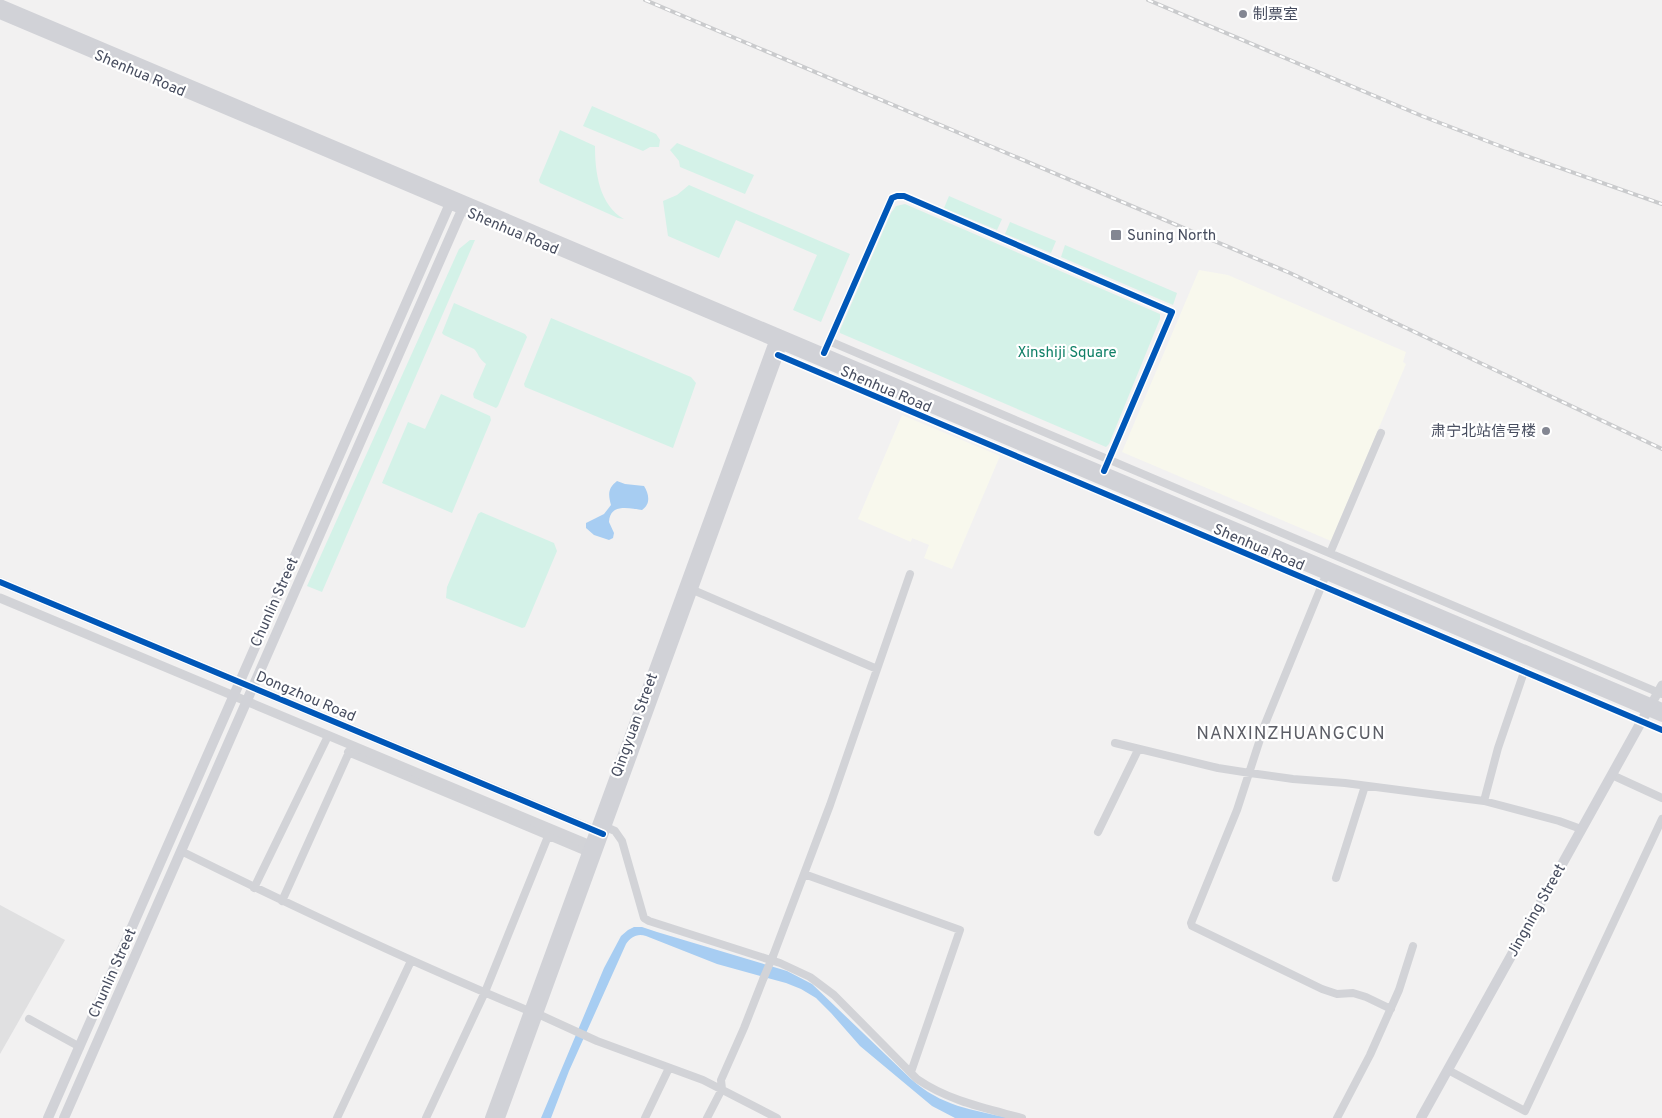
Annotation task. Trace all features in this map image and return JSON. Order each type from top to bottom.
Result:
[{"type":"main road","name":"Shenhua Road","points":[[0,4],[1326,575],[1654,707]]},
{"type":"main road","name":"Shenhua Road","points":[[0,14],[451,199]]},
{"type":"main road","name":"Chunlin Street","points":[[48,1118],[451,199]]},
{"type":"main road","name":"Chunlin Street","points":[[64,1118],[464,205]]},
{"type":"main road","name":"Shenhua Road","points":[[780,339],[824,353],[1104,471],[1654,707],[1662,717]]},
{"type":"main road","name":"Qingyuan Street","points":[[500,1118],[533,1013],[592,849],[602,831],[693,590],[778,355],[780,339]]},
{"type":"main road","name":"Qingyuan Street","points":[[602,831],[780,339]]},
{"type":"main road","name":"Jingning Street","points":[[1421,1118],[1581,829],[1642,722],[1654,707]]},
{"type":"main road","name":"Qingyuan Street","points":[[490,1118],[533,1013]]},
{"type":"street","points":[[824,353],[892,198],[904,196],[1172,312],[1104,471]]},
{"type":"street","points":[[829,341],[1330,553],[1661,690],[1654,707]]},
{"type":"street","points":[[778,355],[1662,730]]},
{"type":"street","points":[[1330,553],[1381,434]]},
{"type":"street","points":[[707,1118],[722,1090],[722,1080],[773,956],[804,874],[910,574]]},
{"type":"street","points":[[1326,575],[1266,724],[1250,772],[1191,923],[1192,926],[1322,989],[1336,994],[1353,994],[1366,997],[1391,1009]]},
{"type":"street","name":"Dongzhou Road","points":[[0,582],[252,688],[602,831]]},
{"type":"street","points":[[693,590],[877,669]]},
{"type":"street","name":"Dongzhou Road","points":[[0,598],[328,736],[350,749],[592,849]]},
{"type":"street","points":[[1484,801],[1498,748],[1524,672]]},
{"type":"street","points":[[254,888],[328,736]]},
{"type":"street","points":[[1115,743],[1218,768],[1293,779],[1484,801],[1559,821],[1581,829]]},
{"type":"street","points":[[282,901],[350,749]]},
{"type":"street","points":[[1098,832],[1138,750]]},
{"type":"street","points":[[1612,775],[1662,798]]},
{"type":"street","points":[[1336,878],[1365,786]]},
{"type":"street","points":[[1448,1070],[1525,1112],[1662,819]]},
{"type":"street","points":[[602,831],[615,831],[622,841],[644,918],[780,963],[810,977],[834,995],[911,1072],[929,1087],[948,1097],[1022,1118]]},
{"type":"street","points":[[426,1118],[485,992],[550,833]]},
{"type":"street","points":[[181,851],[254,888],[411,961],[586,1036],[722,1090],[777,1118]]},
{"type":"street","points":[[804,874],[960,930],[911,1072]]},
{"type":"street","points":[[1337,1118],[1370,1056],[1391,1009],[1413,946]]},
{"type":"street","points":[[337,1118],[411,961]]},
{"type":"street","points":[[29,1019],[80,1047]]},
{"type":"street","points":[[645,1118],[669,1068]]},
{"type":"shaded area","points":[[1199,270],[1228,275],[1406,352],[1403,362],[1406,364],[1331,541],[1122,452]]},
{"type":"shaded area","points":[[902,415],[1000,456],[952,569],[924,558],[929,545],[912,538],[911,542],[858,519]]},
{"type":"shaded area","points":[[0,905],[65,940],[0,1054]]},
{"type":"green space","points":[[592,106],[656,134],[660,140],[659,147],[650,147],[643,151],[583,126]]},
{"type":"green space","points":[[560,130],[595,146],[600,187],[609,205],[624,219],[540,183],[539,180]]},
{"type":"green space","points":[[677,143],[754,175],[745,194],[680,167],[679,161],[670,150]]},
{"type":"green space","points":[[689,185],[850,254],[821,322],[793,310],[817,255],[736,220],[719,258],[668,236],[663,201],[677,195]]},
{"type":"green space","points":[[949,196],[1002,219],[997,230],[944,208]]},
{"type":"green space","name":"Xinshiji Square","points":[[905,204],[1160,314],[1160,319],[1109,444],[1106,447],[840,333],[891,213],[896,206]]},
{"type":"green space","points":[[1010,222],[1056,241],[1051,253],[1005,234]]},
{"type":"green space","points":[[470,240],[475,240],[322,592],[307,586],[459,249]]},
{"type":"green space","points":[[1065,245],[1177,293],[1173,305],[1061,257]]},
{"type":"green space","points":[[454,303],[525,334],[527,337],[496,408],[474,398],[473,394],[486,364],[474,349],[442,333]]},
{"type":"green space","points":[[551,318],[691,377],[696,383],[673,448],[525,387],[524,384]]},
{"type":"green space","points":[[441,394],[490,416],[491,420],[452,513],[382,483],[408,422],[425,429]]},
{"type":"green space","points":[[481,512],[554,543],[557,551],[525,627],[522,628],[446,598],[447,587],[478,514]]},
{"type":"water","points":[[617,481],[644,486],[648,502],[642,510],[632,508],[616,509],[610,516],[609,522],[614,533],[613,538],[609,540],[594,535],[586,528],[586,523],[604,514],[611,505],[610,492],[612,486]]},
{"type":"water","points":[[634,927],[642,927],[787,971],[812,984],[922,1088],[958,1106],[1010,1118],[955,1118],[932,1106],[860,1046],[816,998],[801,989],[717,964],[646,936],[637,935],[626,944],[569,1071],[551,1118],[541,1118],[604,968],[621,936]]},
{"type":"railway","points":[[645,0],[1290,273],[1662,449]]},
{"type":"railway","points":[[1148,0],[1422,116],[1518,153],[1662,204]]},
{"type":"cycle path","points":[[824,353],[892,198],[904,196],[1172,312],[1104,471]]},
{"type":"cycle path","points":[[778,355],[1662,730]]},
{"type":"cycle path","points":[[0,582],[603,834]]},
{"type":"place","name":"制票室","points":[[1243,14]]},
{"type":"place","name":"Suning North","points":[[1116,235]]},
{"type":"place","name":"肃宁北站信号楼","points":[[1546,431]]},
{"type":"district","name":"NANXINZHUANGCUN","points":[[1291,733]]}]
